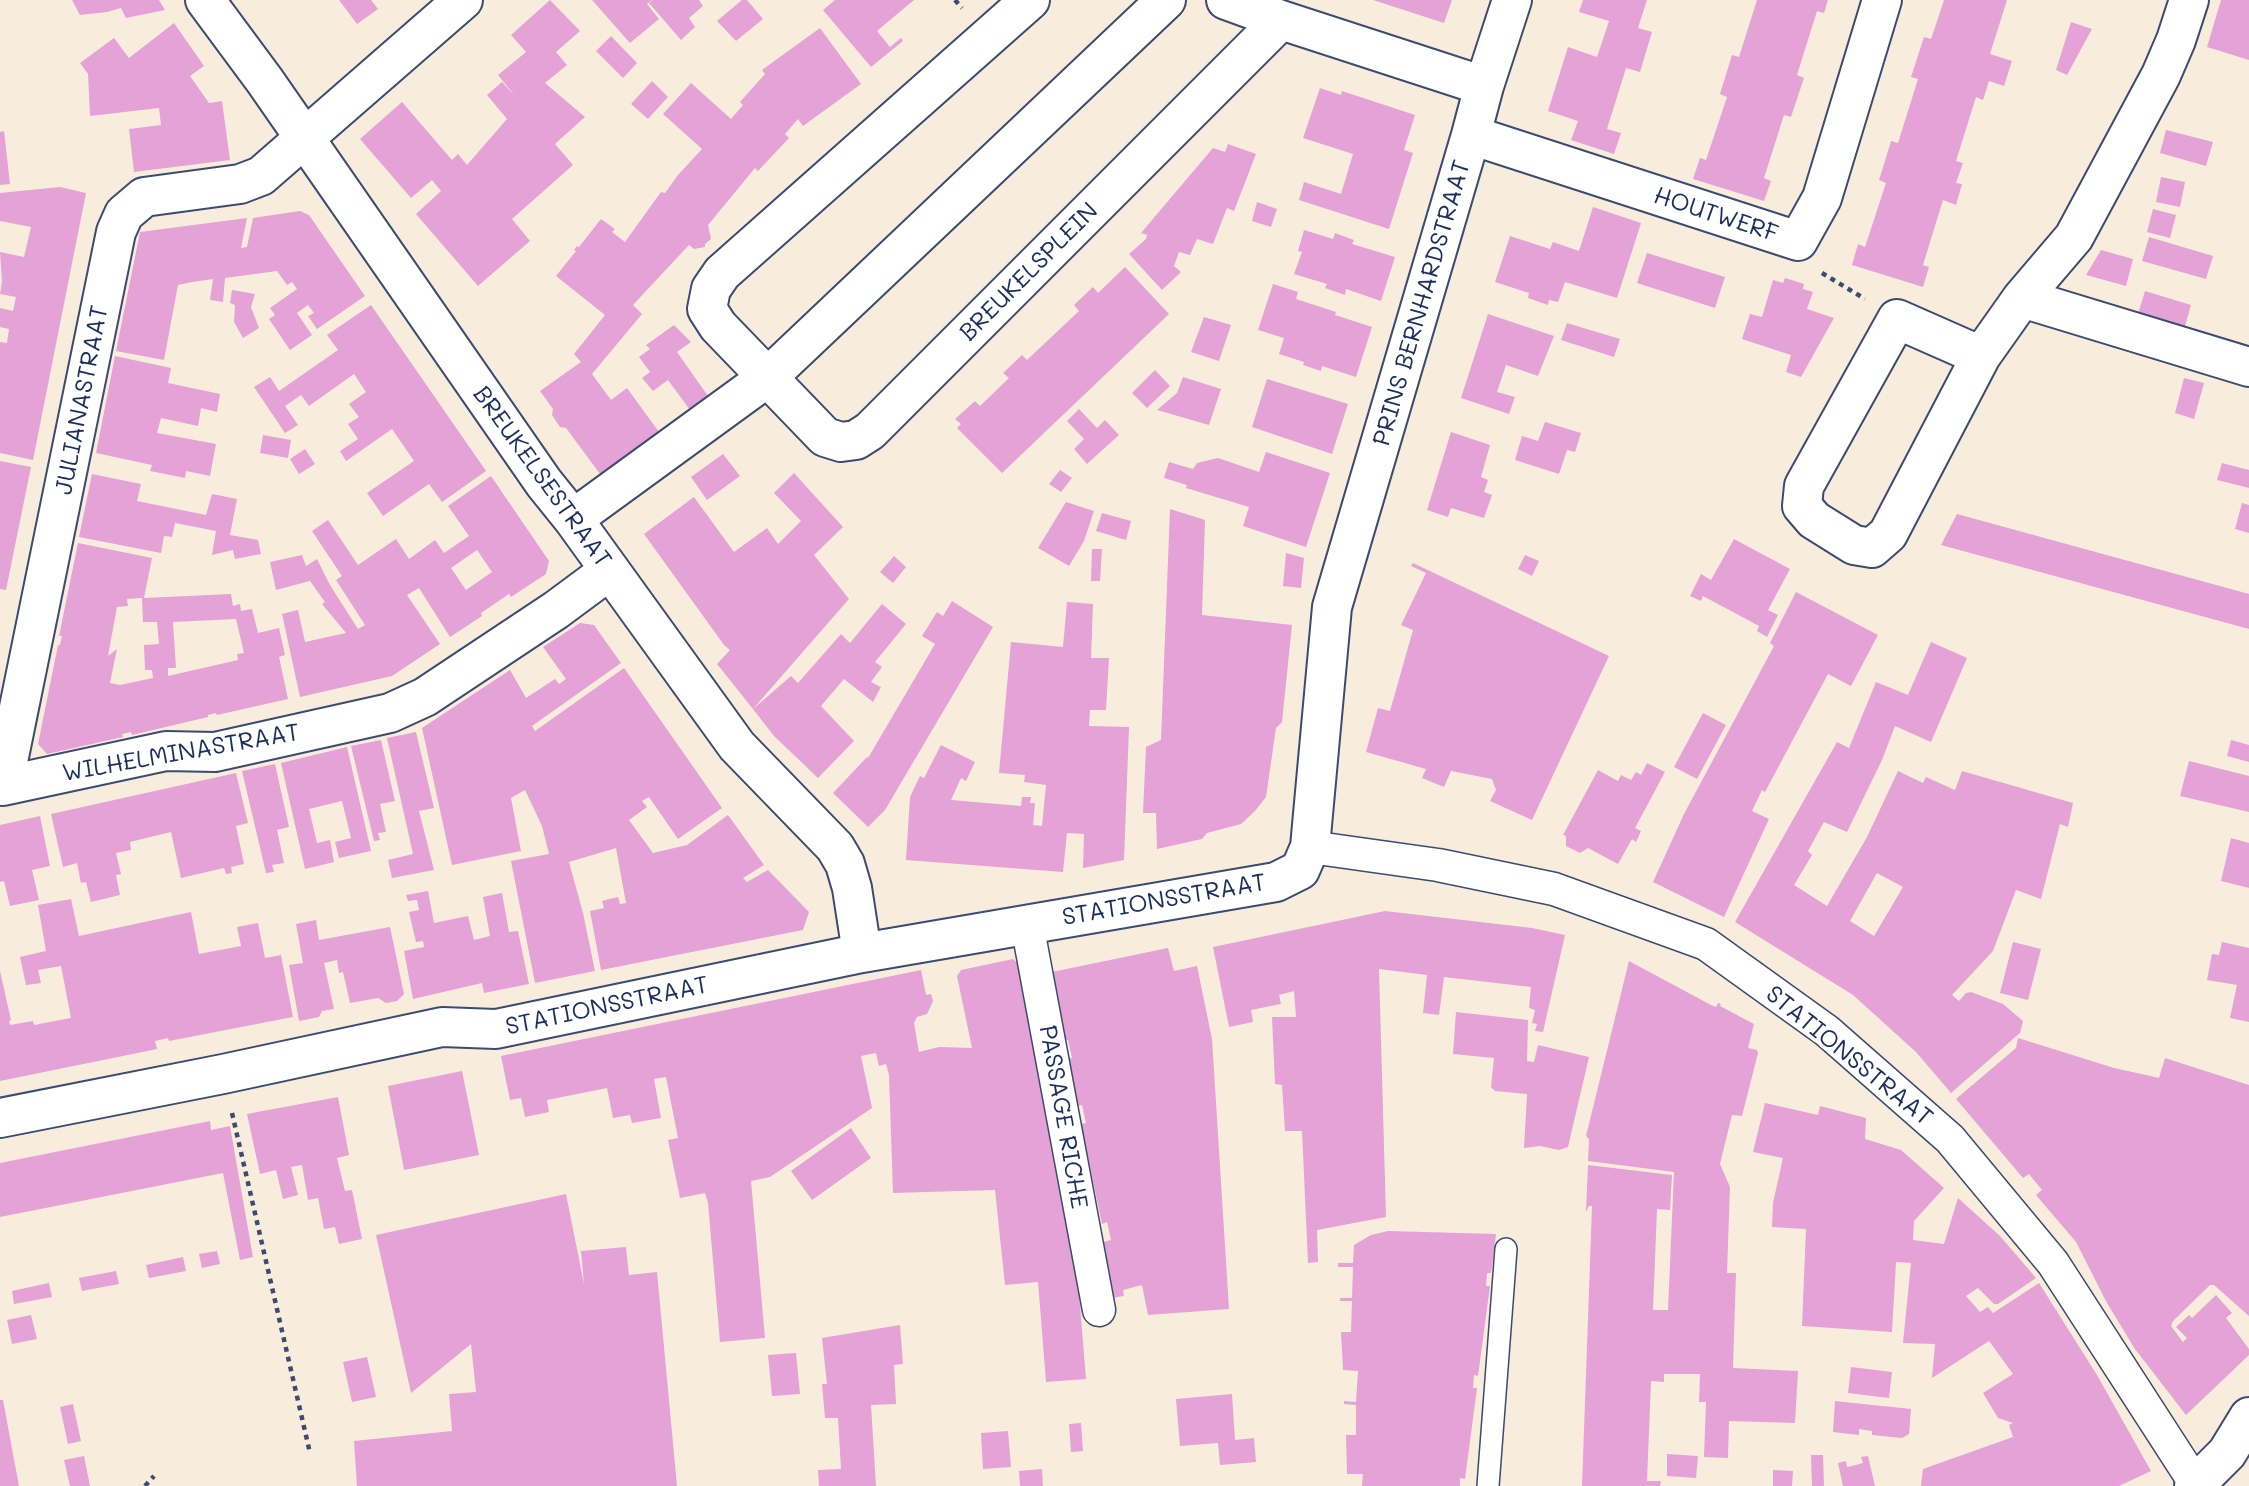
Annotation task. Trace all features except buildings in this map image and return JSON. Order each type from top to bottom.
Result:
[{"type":"street","name":"BREUKELSESTRAAT","points":[[205,0],[536,472],[737,746],[835,847],[845,864],[852,888],[862,953]]},
{"type":"street","name":"JULIANASTRAAT","points":[[3,786],[116,232],[124,214],[144,197],[240,184],[261,176],[463,0]]},
{"type":"street","name":"BREUKELSPLEIN","points":[[1030,0],[722,273],[711,289],[707,309],[718,326],[825,437],[841,442],[856,440],[870,431],[1281,20]]},
{"type":"street","points":[[573,519],[768,377],[1167,0]]},
{"type":"street","points":[[1226,0],[1484,86]]},
{"type":"street","name":"PRINS BERNHARDSTRAAT","points":[[1310,847],[1332,607],[1484,86],[1512,0]]},
{"type":"street","name":"HOUTWERF","points":[[1471,135],[1798,241],[1822,198],[1882,0]]},
{"type":"street","points":[[1981,356],[1898,319],[1804,486],[1802,506],[1814,520],[1854,545],[1872,548],[1888,534],[1981,356],[2022,298],[2074,237],[2161,75],[2189,0]]},
{"type":"street","points":[[2022,298],[2249,367]]},
{"type":"street","name":"WILHELMINASTRAAT","points":[[3,786],[166,751],[215,752],[390,713],[425,697],[556,610],[610,570]]},
{"type":"street","name":"STATIONSSTRAAT","points":[[0,1118],[442,1027],[509,1027],[862,953],[1276,882],[1300,870],[1310,847],[1438,865],[1554,890],[1706,944],[1816,1023],[1950,1139],[2053,1263],[2196,1485]]},
{"type":"street","name":"PASSAGE RICHE","points":[[1027,924],[1099,1310]]},
{"type":"street","points":[[2196,1485],[2227,1453],[2249,1417]]},
{"type":"lane","points":[[1488,1486],[1506,1249]]},
{"type":"path","points":[[1798,241],[1803,261],[1898,319]]},
{"type":"path","points":[[223,1074],[310,1452]]},
{"type":"path","points":[[145,1486],[154,1476]]}]
